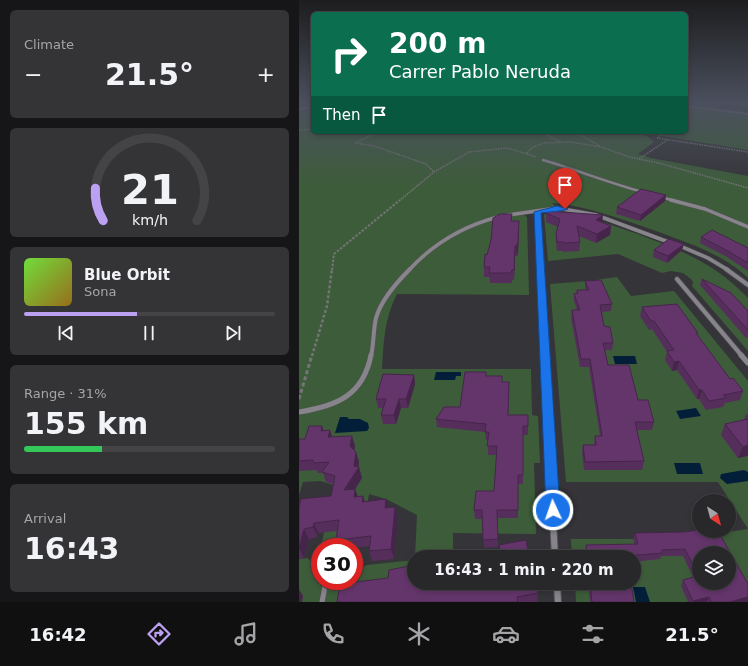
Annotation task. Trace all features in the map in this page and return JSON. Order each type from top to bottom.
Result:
[{"type":"street","points":[[543,160],[589,174],[610,183],[646,193]]},
{"type":"street","points":[[654,195],[705,209],[748,227]]},
{"type":"street","points":[[299,412],[320,409],[343,399],[362,383],[371,364],[378,312],[394,285],[427,254],[456,232],[481,222],[508,215],[538,212],[557,208],[596,215],[704,255],[730,270],[748,285]]},
{"type":"street","points":[[538,212],[555,550]]},
{"type":"street","points":[[677,280],[748,363]]},
{"type":"street","points":[[557,590],[558,602]]},
{"type":"lane","points":[[322,602],[324,590]]},
{"type":"path","points":[[374,134],[355,143],[374,146],[426,164],[434,172]]},
{"type":"path","points":[[545,134],[563,142]]},
{"type":"path","points":[[579,134],[602,147],[629,157],[748,188]]},
{"type":"path","points":[[657,138],[660,134]]},
{"type":"path","points":[[639,159],[668,140],[657,138]]},
{"type":"path","points":[[657,138],[748,152]]},
{"type":"path","points":[[527,153],[533,148],[544,143],[563,142],[602,147]]},
{"type":"path","points":[[299,399],[327,306],[333,254],[434,172],[469,152],[507,148],[527,153],[543,160]]},
{"type":"green space","points":[[299,130],[311,130],[311,134],[640,134],[647,136],[654,142],[638,154],[651,158],[748,176],[748,278],[728,262],[705,250],[680,240],[604,214],[579,207],[552,203],[556,207],[525,212],[524,215],[527,217],[529,295],[397,294],[387,322],[382,369],[531,369],[532,415],[538,416],[540,463],[534,463],[536,534],[453,533],[453,550],[415,550],[417,515],[386,499],[369,494],[362,538],[323,538],[334,485],[320,481],[303,482],[299,495]]},
{"type":"green space","points":[[688,130],[748,130],[748,150],[649,134],[688,134]]},
{"type":"green space","points":[[556,210],[576,214],[652,239],[696,258],[722,275],[748,298],[748,351],[692,286],[693,282],[691,279],[683,273],[671,271],[662,273],[618,254],[548,261],[544,215],[548,212]]},
{"type":"green space","points":[[617,277],[631,296],[674,291],[748,381],[748,529],[736,510],[736,494],[726,494],[718,482],[566,482],[550,284]]},
{"type":"green space","points":[[748,529],[748,602],[576,602],[575,590],[641,590],[641,550],[572,550],[571,539],[736,538],[736,531]]},
{"type":"green space","points":[[308,558],[311,562],[311,590],[321,590],[319,602],[299,602],[299,559]]},
{"type":"green space","points":[[407,561],[407,590],[429,590],[454,602],[324,602],[326,590],[363,590],[363,567],[367,565]]},
{"type":"water","points":[[613,356],[635,356],[637,364],[615,364]]},
{"type":"water","points":[[436,372],[461,372],[461,376],[456,376],[455,380],[434,380]]},
{"type":"water","points":[[696,408],[701,416],[680,419],[676,411]]},
{"type":"water","points":[[340,417],[360,419],[368,423],[369,428],[367,431],[335,433]]},
{"type":"water","points":[[674,463],[700,463],[703,474],[677,474]]},
{"type":"water","points":[[744,470],[748,472],[748,481],[727,484],[720,478],[721,474]]},
{"type":"water","points":[[641,587],[645,587],[650,602],[636,602],[634,590],[641,590]]},
{"type":"building","points":[[641,189],[666,195],[641,215],[617,207]]},
{"type":"building","points":[[547,211],[603,215],[596,220],[611,226],[597,234],[577,226],[580,242],[557,242],[556,233],[560,219],[546,213]]},
{"type":"building","points":[[500,214],[512,214],[511,221],[519,221],[518,243],[515,246],[514,270],[512,270],[511,273],[489,273],[490,267],[484,267],[485,254],[487,255],[491,240],[493,218]]},
{"type":"building","points":[[712,230],[748,248],[748,263],[701,237]]},
{"type":"building","points":[[669,239],[684,244],[668,256],[654,250]]},
{"type":"building","points":[[702,279],[731,293],[748,311],[748,330]]},
{"type":"building","points":[[601,280],[612,304],[600,305],[604,326],[610,327],[613,343],[603,343],[608,365],[629,365],[638,400],[648,400],[654,422],[635,422],[644,461],[585,462],[583,445],[596,445],[595,436],[602,436],[590,359],[581,359],[572,310],[580,310],[574,294],[578,293],[577,290],[589,290],[585,281]]},
{"type":"building","points":[[677,304],[698,333],[696,333],[730,379],[733,378],[743,391],[723,395],[726,398],[709,401],[702,390],[699,390],[679,361],[674,362],[667,351],[674,350],[654,321],[651,321],[642,307]]},
{"type":"building","points":[[465,372],[486,372],[486,376],[502,376],[502,382],[509,382],[508,415],[528,415],[528,426],[523,426],[523,475],[518,475],[518,510],[497,510],[498,539],[483,540],[482,510],[474,510],[476,491],[494,491],[497,446],[487,446],[489,432],[485,432],[486,424],[436,419],[444,407],[460,407]]},
{"type":"building","points":[[383,374],[414,375],[406,399],[399,399],[394,415],[381,415],[386,399],[376,399]]},
{"type":"building","points":[[748,419],[748,445],[743,447],[725,424]]},
{"type":"building","points":[[309,426],[322,426],[321,431],[330,430],[328,437],[352,436],[350,446],[356,452],[354,466],[359,467],[344,490],[355,489],[354,497],[363,496],[362,502],[386,499],[385,508],[395,507],[391,549],[369,551],[371,536],[336,538],[339,520],[314,523],[313,527],[304,529],[299,548],[299,506],[301,499],[331,496],[335,476],[322,472],[329,462],[314,463],[313,460],[299,461],[299,439],[305,439]]},
{"type":"building","points":[[692,531],[692,538],[722,538],[726,546],[692,546],[692,564],[685,549],[662,550],[662,553],[641,555],[641,550],[586,550],[586,545],[638,544],[635,533]]},
{"type":"building","points":[[526,540],[528,550],[500,550],[499,545]]},
{"type":"building","points":[[736,563],[748,584],[748,597],[730,602],[711,602],[709,597],[693,601],[683,580],[692,578],[692,590],[736,590]]},
{"type":"building","points":[[407,566],[407,590],[538,590],[538,593],[517,597],[518,602],[337,602],[339,590],[363,590],[363,581],[388,578],[389,570]]},
{"type":"building","points":[[591,590],[632,590],[634,602],[592,602]]},
{"type":"route","points":[[553,510],[538,212],[557,208],[565,209]]}]
